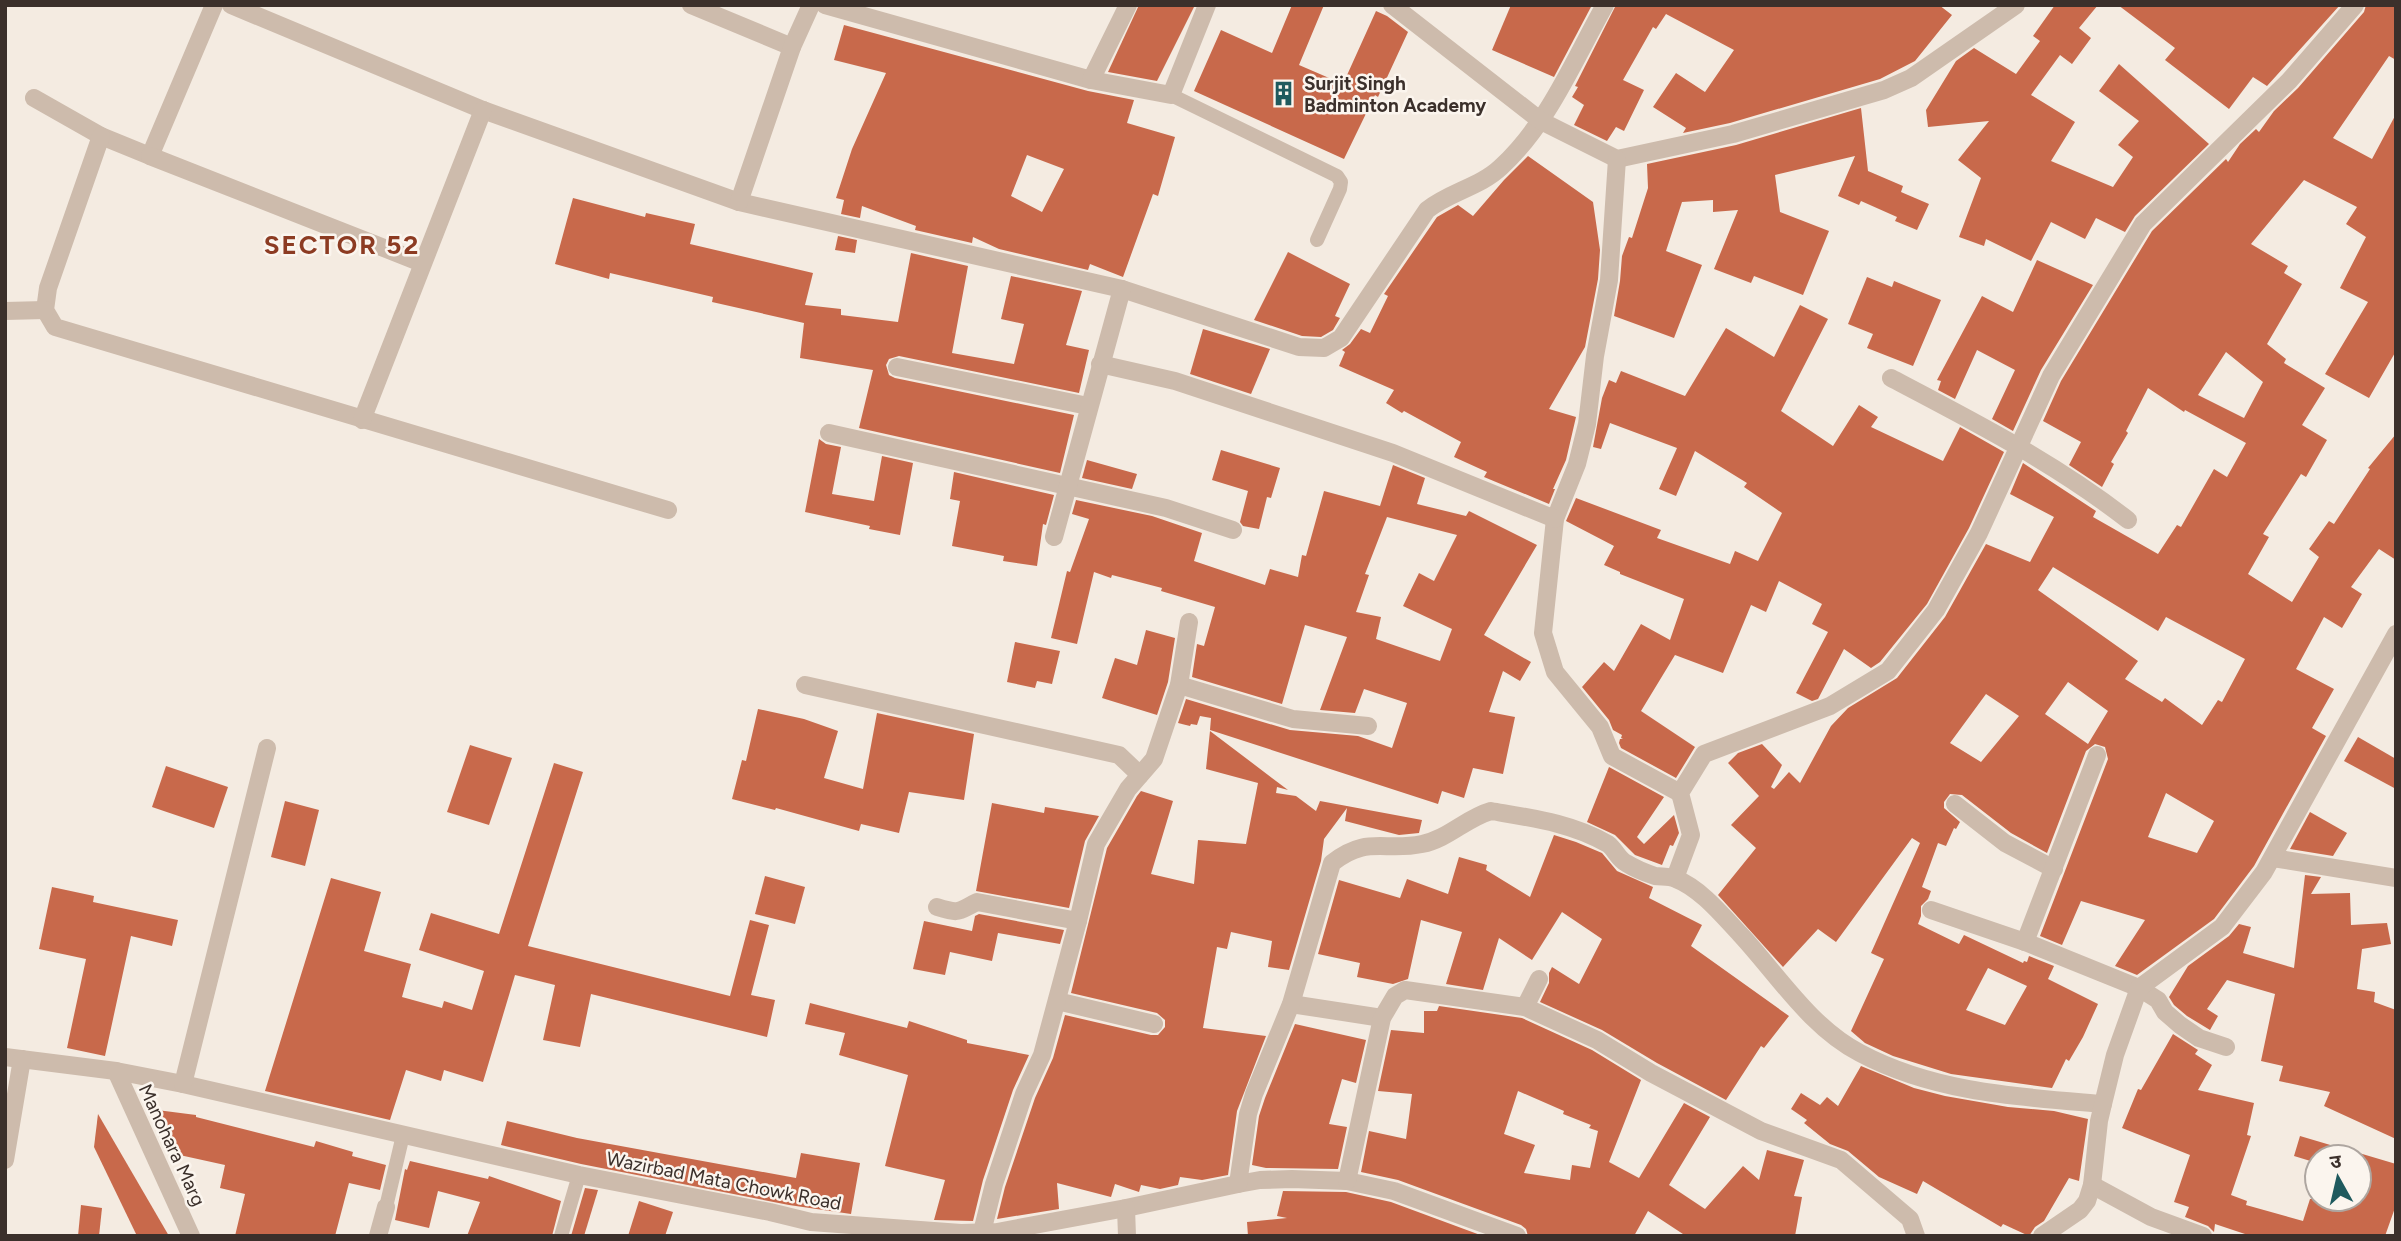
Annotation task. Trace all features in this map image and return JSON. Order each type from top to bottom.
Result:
[{"type":"street","points":[[150,156],[214,5]]},
{"type":"street","points":[[231,5],[483,110],[739,202],[1122,289],[1299,346],[1324,348],[1341,338],[1427,210],[1501,167],[1541,121],[1605,5]]},
{"type":"street","points":[[691,5],[792,47]]},
{"type":"street","points":[[739,202],[792,47],[811,5]]},
{"type":"street","points":[[825,5],[1091,80],[1171,95],[1207,5]]},
{"type":"street","points":[[1091,80],[1128,5]]},
{"type":"street","points":[[1392,5],[1541,121],[1616,159],[1733,134],[1884,90],[1911,78],[2016,5]]},
{"type":"street","points":[[1675,878],[1691,835],[1680,793],[1704,754],[1830,706],[1888,671],[1936,610],[1979,533],[2051,376],[2143,224],[2290,81],[2355,5]]},
{"type":"street","points":[[34,98],[101,136],[422,262]]},
{"type":"street","points":[[362,420],[483,110]]},
{"type":"street","points":[[101,136],[48,288],[45,310],[55,327],[668,510]]},
{"type":"street","points":[[1616,159],[1609,280],[1595,356],[1587,424],[1577,464],[1555,519],[1543,633],[1555,672],[1600,727],[1612,756],[1680,793]]},
{"type":"street","points":[[1054,537],[1122,289]]},
{"type":"street","points":[[5,311],[45,310]]},
{"type":"street","points":[[1100,364],[1175,380],[1393,453],[1555,519]]},
{"type":"street","points":[[897,367],[1088,407]]},
{"type":"street","points":[[1891,378],[2020,446],[2091,491],[2129,520]]},
{"type":"street","points":[[829,433],[1166,508],[1233,530]]},
{"type":"street","points":[[982,1232],[1024,1094],[1042,1055],[1096,844],[1128,789],[1154,760],[1179,685],[1189,622]]},
{"type":"street","points":[[2042,1236],[2080,1210],[2087,1201],[2092,1185],[2103,1104],[2115,1055],[2138,988],[2222,927],[2273,858],[2396,634]]},
{"type":"street","points":[[805,685],[1119,755],[1140,775]]},
{"type":"street","points":[[1179,685],[1293,719],[1368,726]]},
{"type":"street","points":[[183,1084],[267,748]]},
{"type":"street","points":[[2025,942],[2097,755]]},
{"type":"street","points":[[1955,804],[2005,843],[2054,869]]},
{"type":"street","points":[[1238,1184],[1248,1114],[1291,1004],[1332,863],[1344,853],[1358,847],[1422,844],[1452,833],[1480,814],[1492,811],[1564,824],[1611,846],[1624,862],[1656,876],[1675,878],[1702,897],[1741,935],[1792,996],[1822,1024],[1860,1053],[1938,1083],[1966,1090],[2103,1104]]},
{"type":"street","points":[[2273,858],[2396,878]]},
{"type":"street","points":[[937,907],[953,912],[965,911],[977,902],[1078,921]]},
{"type":"street","points":[[1931,910],[2025,942],[2138,988],[2158,1000],[2165,1012],[2199,1038],[2226,1047]]},
{"type":"street","points":[[1525,1007],[1539,979]]},
{"type":"street","points":[[1348,1181],[1382,1018],[1395,996],[1405,990],[1525,1007],[1597,1040],[1651,1073],[1752,1127],[1841,1160],[1910,1219],[1916,1236]]},
{"type":"street","points":[[1057,1001],[1154,1024]]},
{"type":"street","points":[[1291,1004],[1382,1018]]},
{"type":"street","points":[[5,1160],[13,1058]]},
{"type":"street","name":"Wazirbad Mata Chowk Road","points":[[13,1058],[116,1071],[183,1084],[579,1175],[770,1212],[811,1223],[948,1233],[997,1232],[1260,1180],[1348,1181],[1394,1191],[1517,1236]]},
{"type":"street","name":"Manohara Marg","points":[[116,1071],[191,1236]]},
{"type":"street","points":[[2092,1185],[2151,1217],[2203,1236]]},
{"type":"street","points":[[379,1236],[386,1207]]},
{"type":"street","points":[[1126,1208],[1127,1236]]},
{"type":"lane","points":[[1171,95],[1337,176],[1341,182],[1340,189],[1317,240]]},
{"type":"lane","points":[[386,1207],[403,1135]]},
{"type":"lane","points":[[561,1236],[579,1175]]},
{"type":"building","points":[[1139,5],[1195,5],[1157,81],[1108,72]]},
{"type":"building","name":"Surjit Singh Badminton Academy","points":[[1292,5],[1324,5],[1299,65],[1343,84],[1376,11],[1408,32],[1378,97],[1375,95],[1344,159],[1194,91],[1221,30],[1272,53]]},
{"type":"building","points":[[1511,5],[1592,5],[1554,77],[1492,50]]},
{"type":"building","points":[[1616,5],[1939,5],[1952,15],[1915,61],[1880,79],[1730,123],[1683,133],[1686,128],[1653,107],[1676,73],[1705,92],[1734,50],[1666,14],[1656,29],[1653,27],[1623,80],[1644,90],[1624,131],[1616,127],[1607,141],[1574,125],[1584,105],[1572,97]]},
{"type":"building","points":[[2055,5],[2098,5],[2079,28],[2091,38],[2072,64],[2060,55],[2031,95],[2075,122],[2051,161],[2113,187],[2133,157],[2118,145],[2139,121],[2099,91],[2119,64],[2209,144],[2135,216],[2125,232],[2096,218],[2085,239],[2051,222],[2031,261],[1986,239],[1984,246],[1959,237],[1981,178],[1958,160],[1989,121],[1928,127],[1926,110],[1956,61],[1974,48],[2016,74],[2040,41],[2033,36]]},
{"type":"building","points":[[2118,5],[2340,5],[2267,86],[2253,77],[2229,109],[2165,60],[2175,48]]},
{"type":"building","points":[[2366,5],[2396,5],[2396,60],[2389,56],[2333,138],[2372,159],[2396,114],[2396,351],[2369,398],[2325,374],[2368,302],[2340,288],[2366,237],[2346,224],[2357,207],[2304,180],[2251,244],[2288,266],[2284,273],[2302,284],[2267,344],[2286,359],[2284,363],[2325,388],[2302,425],[2327,440],[2306,477],[2301,474],[2263,534],[2269,537],[2248,574],[2292,602],[2319,557],[2309,549],[2329,521],[2334,524],[2370,469],[2368,468],[2396,434],[2396,560],[2379,549],[2351,587],[2362,594],[2342,628],[2324,617],[2296,669],[2334,689],[2312,728],[2326,736],[2254,866],[2214,919],[2137,975],[2115,966],[2145,920],[2081,901],[2062,945],[2040,936],[2108,759],[2105,747],[2095,744],[2086,751],[2047,853],[2011,833],[1962,795],[1950,794],[1944,802],[1944,808],[1960,822],[1956,829],[1954,828],[1946,846],[1938,843],[1922,887],[1931,891],[1921,906],[1918,924],[1959,944],[1964,935],[2023,963],[2027,962],[2029,956],[2054,966],[2048,979],[2098,1004],[2083,1037],[2069,1061],[2066,1059],[2052,1088],[1951,1074],[1893,1056],[1865,1043],[1851,1031],[1884,959],[1871,953],[1920,843],[1912,838],[1836,942],[1818,929],[1783,967],[1718,895],[1756,848],[1731,825],[1759,796],[1728,763],[1738,753],[1762,744],[1782,765],[1771,787],[1774,789],[1789,772],[1800,783],[1831,726],[1848,708],[1897,678],[1945,617],[1986,544],[2030,562],[2054,517],[2010,494],[2023,463],[2096,511],[2093,517],[2158,554],[2177,525],[2181,527],[2214,469],[2227,477],[2246,443],[2185,410],[2184,412],[2148,388],[2126,431],[2128,433],[2111,462],[2114,464],[2102,487],[2069,465],[2081,442],[2043,421],[2061,381],[2152,231],[2226,159],[2228,162],[2240,144],[2256,129],[2259,132],[2274,111],[2298,88],[2364,12]],"holes":[[[2226,352],[2263,382],[2244,418],[2198,395]],[[2053,567],[2158,631],[2166,617],[2245,659],[2222,702],[2218,700],[2202,725],[2165,698],[2162,702],[2125,679],[2138,661],[2038,590]],[[2068,682],[2108,711],[2088,744],[2045,714]],[[1986,694],[2019,716],[1981,762],[1950,743]],[[2166,793],[2214,821],[2197,853],[2148,837]],[[1988,968],[2027,986],[2005,1025],[1966,1010]]]},
{"type":"building","points":[[844,25],[1088,91],[1134,100],[1127,123],[1175,137],[1158,196],[1153,194],[1123,277],[1090,264],[1088,270],[999,249],[973,237],[972,243],[915,230],[916,226],[862,206],[860,218],[841,214],[844,200],[836,198],[852,149],[886,73],[834,60]],"holes":[[[1027,155],[1064,169],[1042,212],[1011,196]]]},
{"type":"building","points":[[1861,108],[1868,171],[1903,186],[1901,192],[1929,204],[1917,230],[1895,221],[1897,217],[1861,201],[1859,205],[1838,196],[1855,156],[1775,175],[1780,212],[1829,231],[1803,295],[1754,276],[1751,283],[1714,269],[1738,210],[1713,212],[1713,200],[1682,202],[1666,251],[1702,265],[1674,338],[1614,316],[1622,256],[1629,237],[1632,238],[1648,188],[1647,164],[1736,145]]},
{"type":"building","points":[[1528,156],[1593,202],[1600,250],[1598,279],[1585,347],[1549,409],[1576,417],[1566,460],[1549,504],[1484,477],[1487,472],[1454,457],[1461,442],[1386,403],[1394,390],[1339,366],[1345,352],[1342,350],[1361,329],[1370,333],[1388,296],[1384,294],[1437,217],[1458,205],[1473,216]]},
{"type":"building","points":[[573,198],[645,217],[646,213],[695,224],[690,244],[813,273],[805,305],[841,309],[841,315],[898,322],[911,253],[968,266],[952,353],[1014,364],[1024,324],[1001,319],[1011,276],[1082,291],[1066,345],[1089,350],[1079,393],[899,356],[889,359],[886,365],[889,375],[895,378],[1074,415],[1060,473],[859,428],[873,370],[800,358],[804,323],[712,302],[713,297],[610,273],[609,279],[555,264]]},
{"type":"building","points":[[838,236],[857,240],[855,253],[835,250]]},
{"type":"building","points":[[1288,252],[1350,284],[1335,316],[1340,318],[1333,330],[1321,337],[1302,336],[1254,320]]},
{"type":"building","points":[[2037,260],[2093,285],[2041,370],[2013,431],[1992,419],[2015,370],[1977,350],[1955,399],[1938,390],[1941,381],[1937,380],[1982,296],[2013,312]]},
{"type":"building","points":[[1867,277],[1892,287],[1894,281],[1941,300],[1913,366],[1867,348],[1873,334],[1848,324]]},
{"type":"building","points":[[1800,305],[1828,319],[1781,411],[1833,446],[1859,405],[1878,417],[1871,427],[1943,461],[1960,427],[2004,452],[1969,528],[1927,604],[1880,662],[1871,668],[1844,649],[1818,699],[1812,701],[1796,693],[1828,632],[1812,624],[1822,604],[1779,581],[1766,612],[1751,605],[1723,673],[1675,655],[1641,711],[1695,747],[1676,778],[1621,748],[1619,743],[1620,739],[1623,739],[1622,735],[1613,730],[1609,720],[1582,687],[1604,662],[1614,671],[1641,624],[1670,640],[1684,599],[1604,565],[1614,546],[1566,521],[1576,498],[1661,530],[1657,538],[1730,564],[1735,551],[1758,561],[1782,513],[1744,487],[1747,483],[1695,451],[1676,496],[1659,489],[1677,448],[1610,423],[1601,449],[1593,447],[1602,398],[1609,380],[1616,383],[1621,371],[1685,396],[1726,328],[1774,357]]},
{"type":"building","points":[[1203,329],[1270,349],[1251,394],[1190,374]]},
{"type":"building","points":[[819,439],[826,444],[841,447],[832,494],[874,501],[882,456],[913,463],[900,535],[805,512]]},
{"type":"building","points":[[1221,450],[1280,468],[1271,498],[1267,497],[1259,529],[1243,526],[1240,522],[1248,491],[1212,480]]},
{"type":"building","points":[[1087,460],[1137,474],[1132,489],[1082,478]]},
{"type":"building","points":[[1393,465],[1425,478],[1417,504],[1466,516],[1469,511],[1537,545],[1484,635],[1531,662],[1520,681],[1503,671],[1489,712],[1515,717],[1503,774],[1473,768],[1464,798],[1442,791],[1438,804],[1210,730],[1211,718],[1200,716],[1197,725],[1178,723],[1186,699],[1290,730],[1358,736],[1392,748],[1407,703],[1364,689],[1355,713],[1320,710],[1347,637],[1305,625],[1282,704],[1192,677],[1197,644],[1204,646],[1215,607],[1161,591],[1162,588],[1094,572],[1077,644],[1051,638],[1067,571],[1070,572],[1089,519],[1072,514],[1076,500],[1152,516],[1202,533],[1194,561],[1265,585],[1270,569],[1298,577],[1302,555],[1306,556],[1324,491],[1380,506]],"holes":[[[1387,517],[1457,535],[1434,581],[1419,573],[1403,606],[1452,629],[1440,661],[1376,639],[1381,617],[1356,612],[1369,575],[1365,574]]]},
{"type":"building","points":[[954,472],[1054,495],[1046,525],[1043,524],[1037,566],[1003,561],[1004,556],[952,546],[960,501],[950,499]]},
{"type":"building","points":[[1146,630],[1175,638],[1168,682],[1157,715],[1102,698],[1115,658],[1137,665]]},
{"type":"building","points":[[1015,642],[1060,651],[1052,684],[1037,681],[1035,688],[1007,682]]},
{"type":"building","points":[[758,709],[804,719],[838,731],[824,778],[863,789],[877,713],[974,734],[964,800],[909,792],[899,833],[861,824],[859,831],[732,799],[742,760],[746,761]]},
{"type":"building","points":[[1210,731],[1288,790],[1277,787],[1276,793],[1296,796],[1316,811],[1320,801],[1422,820],[1419,833],[1399,835],[1345,821],[1347,808],[1324,839],[1321,861],[1289,970],[1268,967],[1272,941],[1231,932],[1227,949],[1217,947],[1203,1028],[1266,1036],[1237,1111],[1228,1175],[1202,1180],[1180,1177],[1178,1185],[1160,1189],[1141,1185],[1139,1192],[1115,1184],[1111,1197],[1057,1183],[1059,1209],[997,1219],[1005,1187],[1035,1098],[1053,1058],[1065,1015],[1151,1035],[1158,1035],[1165,1027],[1165,1020],[1157,1013],[1071,993],[1107,848],[1137,796],[1141,791],[1173,801],[1151,874],[1194,884],[1198,840],[1246,844],[1258,783],[1206,769]]},
{"type":"building","points":[[2358,737],[2396,759],[2396,789],[2344,761]]},
{"type":"building","points":[[470,745],[512,758],[489,825],[447,812]]},
{"type":"building","points":[[554,763],[583,772],[528,946],[730,996],[750,920],[769,925],[751,995],[775,1000],[767,1037],[591,994],[580,1047],[543,1040],[555,985],[515,975],[483,1082],[444,1070],[441,1081],[406,1070],[390,1120],[265,1091],[331,878],[381,892],[364,951],[411,964],[402,997],[442,1008],[444,1001],[472,1010],[484,971],[419,950],[431,913],[499,934]]},
{"type":"building","points":[[166,766],[228,787],[214,828],[152,807]]},
{"type":"building","points":[[1609,767],[1664,797],[1637,837],[1644,844],[1674,815],[1679,833],[1673,846],[1670,845],[1662,865],[1635,855],[1615,835],[1587,822]]},
{"type":"building","points":[[285,801],[319,810],[305,866],[271,857]]},
{"type":"building","points":[[992,803],[1044,813],[1045,807],[1099,816],[1085,841],[1069,908],[976,891]]},
{"type":"building","points":[[2310,812],[2347,833],[2333,856],[2290,849]]},
{"type":"building","points":[[1554,835],[1602,853],[1617,871],[1653,887],[1649,898],[1702,925],[1691,946],[1789,1016],[1764,1048],[1761,1046],[1726,1100],[1602,1030],[1540,1002],[1549,983],[1552,967],[1579,984],[1602,939],[1562,912],[1532,960],[1499,938],[1483,990],[1446,984],[1462,932],[1421,920],[1408,979],[1393,984],[1357,977],[1360,963],[1318,954],[1339,880],[1400,898],[1407,879],[1448,894],[1459,857],[1487,865],[1486,870],[1530,897]]},
{"type":"building","points":[[2305,875],[2321,877],[2311,894],[2350,893],[2351,925],[2387,923],[2391,944],[2362,949],[2357,989],[2375,992],[2374,1002],[2396,1010],[2396,1139],[2324,1106],[2330,1092],[2279,1081],[2283,1066],[2261,1061],[2275,994],[2227,980],[2207,1009],[2218,1016],[2210,1030],[2187,1016],[2169,997],[2188,966],[2229,936],[2239,924],[2251,927],[2243,953],[2294,968]]},
{"type":"building","points":[[765,876],[805,887],[795,924],[755,914]]},
{"type":"building","points":[[52,887],[94,896],[93,902],[178,920],[172,946],[131,936],[105,1056],[67,1048],[86,959],[39,949]]},
{"type":"building","points":[[979,914],[1064,930],[1060,944],[998,933],[992,961],[950,952],[945,975],[913,969],[924,921],[972,931],[975,916]]},
{"type":"building","points":[[810,1003],[907,1028],[909,1021],[967,1040],[967,1043],[1029,1055],[1013,1090],[983,1180],[973,1221],[934,1220],[945,1180],[885,1166],[908,1075],[839,1055],[845,1033],[805,1024]]},
{"type":"building","points":[[1439,1006],[1522,1018],[1592,1050],[1641,1080],[1609,1162],[1639,1178],[1684,1103],[1710,1117],[1669,1185],[1705,1209],[1743,1166],[1759,1180],[1767,1150],[1804,1160],[1794,1196],[1802,1197],[1795,1236],[1686,1236],[1648,1211],[1634,1236],[1528,1236],[1521,1225],[1398,1180],[1361,1172],[1369,1131],[1406,1139],[1412,1094],[1378,1091],[1391,1030],[1424,1033],[1424,1011],[1437,1011]],"holes":[[[1518,1091],[1564,1111],[1563,1114],[1591,1125],[1589,1128],[1598,1131],[1590,1168],[1572,1165],[1570,1180],[1524,1173],[1535,1145],[1504,1134]]]},
{"type":"building","points":[[1295,1024],[1366,1040],[1356,1083],[1342,1079],[1329,1124],[1347,1127],[1338,1169],[1266,1168],[1252,1165],[1259,1116]]},
{"type":"building","points":[[2173,1034],[2198,1050],[2195,1054],[2212,1065],[2198,1090],[2254,1103],[2247,1135],[2251,1136],[2231,1195],[2247,1201],[2246,1205],[2303,1221],[2306,1213],[2373,1213],[2373,1157],[2396,1164],[2396,1205],[2385,1236],[2251,1236],[2215,1224],[2214,1232],[2208,1226],[2185,1217],[2189,1207],[2174,1202],[2190,1155],[2122,1128],[2138,1089],[2141,1090]]},
{"type":"building","points":[[1861,1066],[1914,1088],[1945,1096],[2008,1107],[2054,1111],[2088,1119],[2079,1181],[2069,1178],[2044,1221],[2035,1227],[2029,1236],[2003,1224],[2001,1227],[1923,1181],[1917,1194],[1879,1177],[1848,1151],[1830,1144],[1804,1123],[1807,1120],[1791,1109],[1801,1093],[1820,1105],[1827,1097],[1838,1106]]},
{"type":"building","points":[[157,1110],[196,1115],[314,1147],[316,1141],[353,1152],[352,1156],[386,1165],[380,1190],[349,1183],[335,1236],[235,1236],[245,1194],[220,1188],[225,1165],[175,1154]]},
{"type":"building","points":[[98,1114],[169,1236],[137,1236],[94,1147]]},
{"type":"building","points":[[507,1121],[577,1138],[796,1178],[801,1153],[860,1163],[851,1214],[789,1205],[581,1164],[501,1145]]},
{"type":"building","points":[[2300,1136],[2324,1143],[2303,1143],[2303,1159],[2294,1156]]},
{"type":"building","points":[[410,1161],[488,1179],[489,1176],[561,1201],[552,1236],[467,1236],[480,1202],[438,1191],[429,1228],[395,1220],[405,1169],[407,1170]]},
{"type":"building","points":[[585,1188],[598,1190],[584,1236],[571,1236]]},
{"type":"building","points":[[1283,1191],[1346,1192],[1391,1202],[1483,1236],[1248,1236],[1247,1222],[1287,1218],[1277,1216]]},
{"type":"building","points":[[639,1201],[673,1212],[665,1236],[628,1236]]},
{"type":"building","points":[[81,1205],[102,1208],[99,1236],[78,1236]]},
{"type":"place","name":"Surjit Singh Badminton Academy","points":[[1284,94]]},
{"type":"district","name":"SECTOR 52","points":[[342,245]]}]
